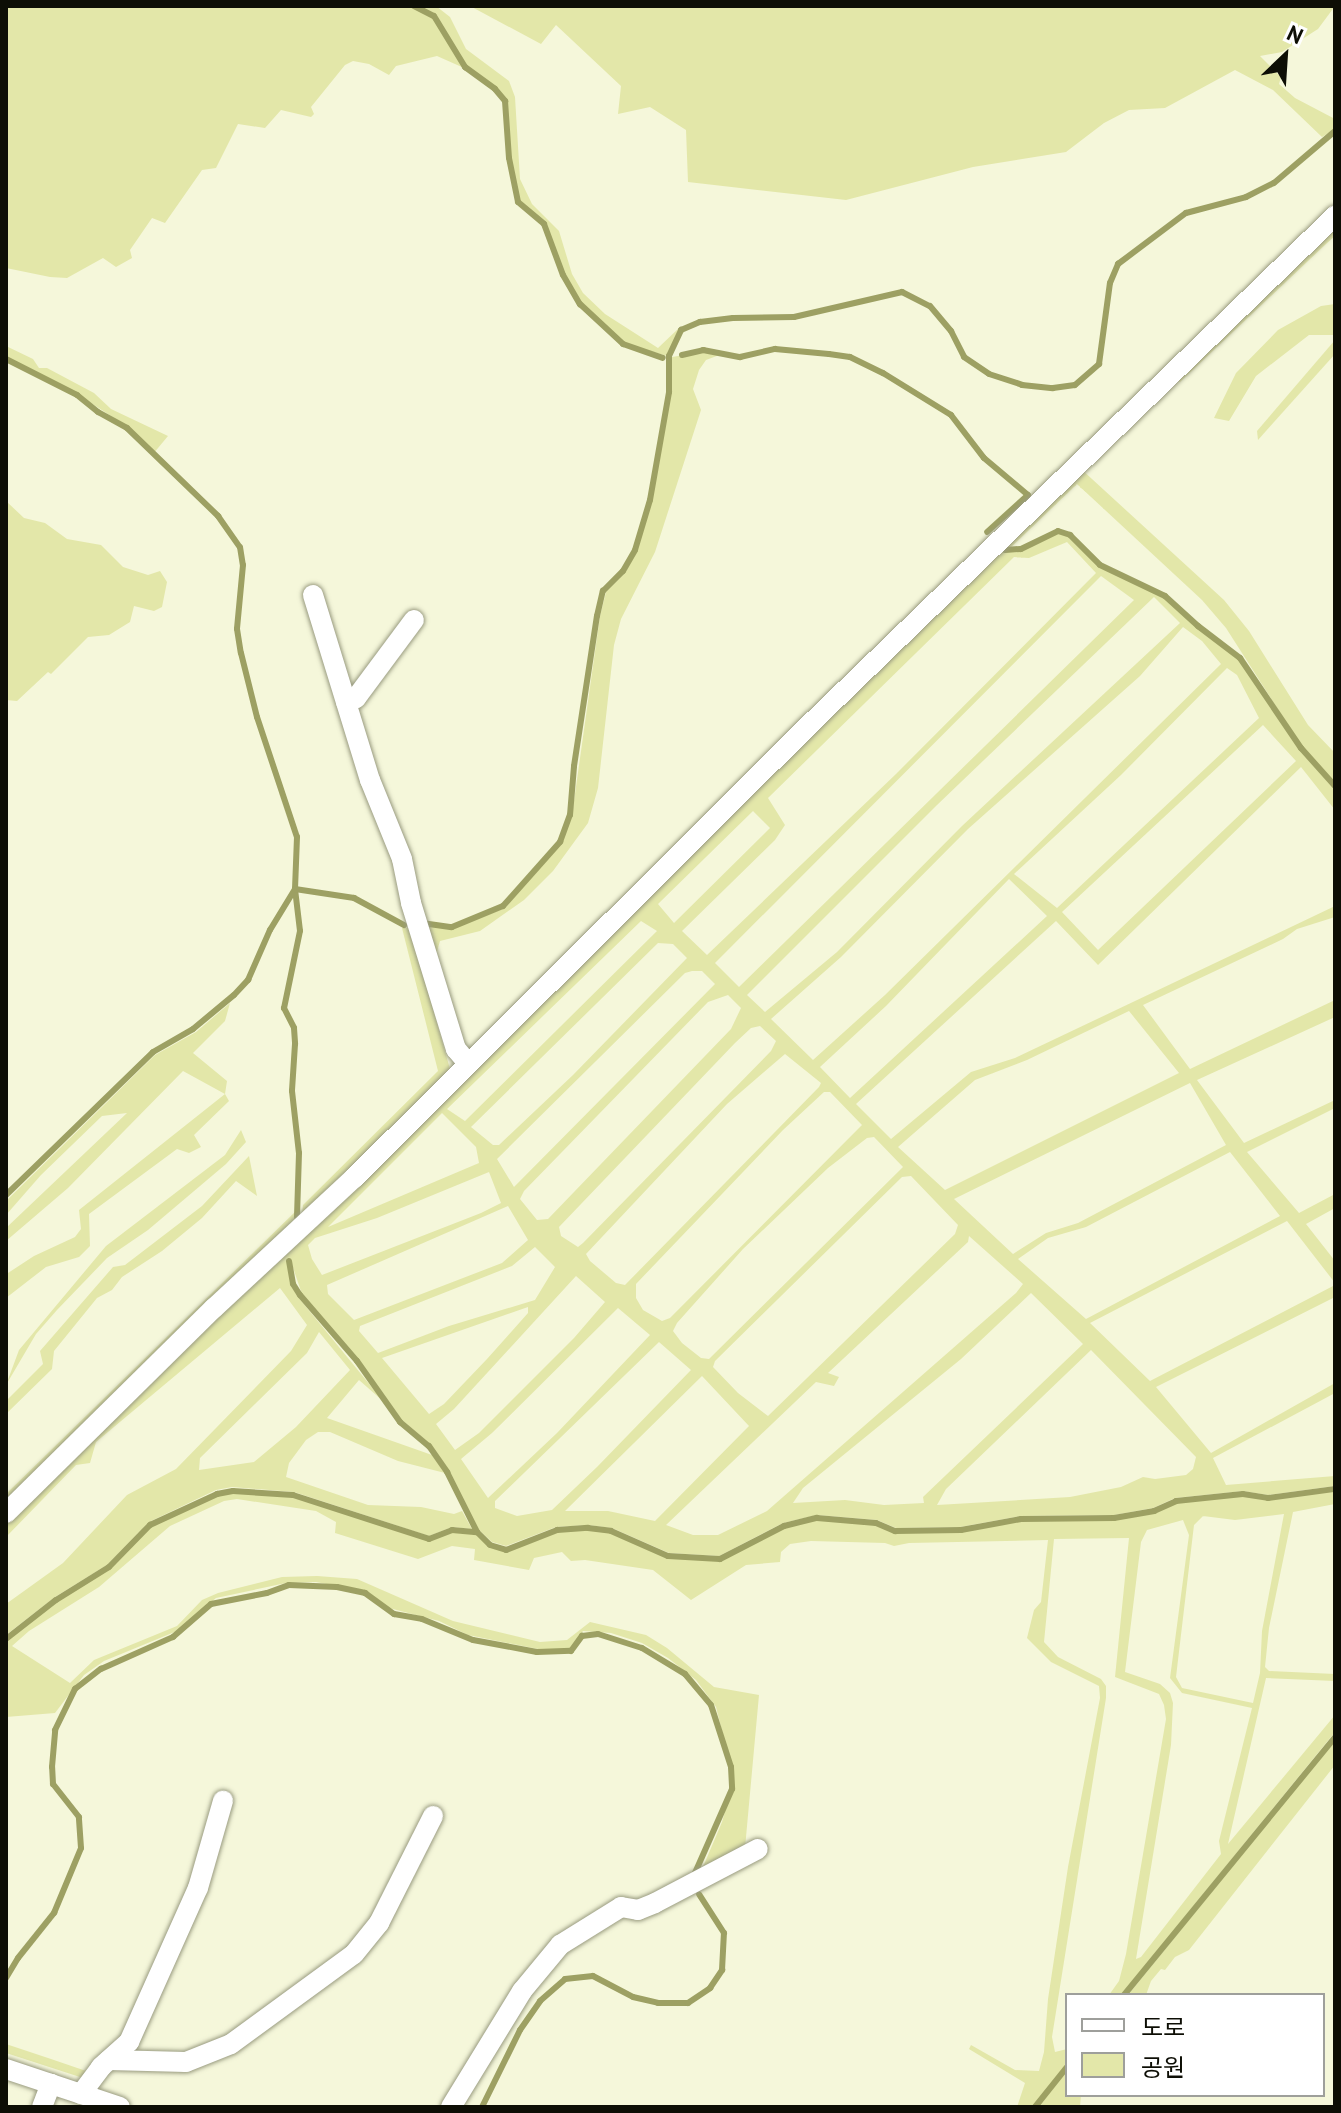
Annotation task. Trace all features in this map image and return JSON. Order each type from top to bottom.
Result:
[{"type":"street","points":[[6,1513],[225,1297],[354,1178],[467,1062],[1335,216]]},
{"type":"street","points":[[313,595],[370,780],[402,859],[411,903],[456,1049],[467,1062]]},
{"type":"street","points":[[346,702],[356,698],[414,620]]},
{"type":"street","points":[[81,2094],[109,2060],[129,2042],[198,1888],[223,1801]]},
{"type":"street","points":[[109,2060],[186,2062],[231,2044],[354,1954],[379,1923],[433,1816]]},
{"type":"street","points":[[451,2107],[522,1991],[560,1945],[621,1907],[638,1910],[655,1903],[758,1849]]},
{"type":"street","points":[[6,2069],[120,2107]]},
{"type":"street","points":[[42,2107],[51,2084]]},
{"type":"green space","points":[[6,6],[411,6],[433,17],[464,68],[437,56],[396,66],[389,75],[369,64],[353,61],[345,65],[311,107],[314,114],[311,117],[281,110],[265,128],[238,124],[216,168],[202,170],[165,223],[152,218],[130,250],[132,258],[116,267],[103,258],[67,278],[50,277],[6,268]]},
{"type":"green space","points":[[418,6],[436,6],[450,17],[466,49],[509,81],[515,97],[520,179],[532,204],[559,231],[572,274],[583,293],[605,314],[658,348],[679,328],[667,356],[624,343],[581,303],[564,274],[545,223],[519,201],[510,158],[506,101],[496,88],[466,66],[435,15]]},
{"type":"green space","points":[[470,6],[1335,6],[1318,29],[1282,52],[1260,56],[1281,77],[1279,84],[1295,98],[1335,119],[1335,129],[1322,137],[1273,90],[1235,70],[1165,108],[1129,110],[1104,123],[1066,152],[973,167],[846,200],[688,182],[686,130],[650,107],[618,114],[621,86],[556,25],[541,44]]},
{"type":"green space","points":[[1335,222],[1335,236],[1180,382],[1172,379]]},
{"type":"green space","points":[[1335,304],[1335,335],[1309,335],[1256,376],[1229,421],[1214,418],[1236,373],[1278,330],[1321,306]]},
{"type":"green space","points":[[1335,340],[1335,354],[1258,440],[1257,431]]},
{"type":"green space","points":[[6,346],[33,359],[39,368],[47,368],[94,393],[111,409],[168,436],[153,454],[128,427],[77,394],[6,358]]},
{"type":"green space","points":[[703,352],[722,354],[706,360],[699,370],[693,389],[701,410],[655,552],[621,619],[614,645],[598,788],[588,823],[553,871],[524,900],[480,931],[440,941],[434,962],[421,925],[452,929],[505,908],[562,843],[572,815],[600,616],[606,592],[625,573],[637,551],[652,501],[671,392],[672,357]]},
{"type":"green space","points":[[1080,468],[1224,600],[1249,631],[1308,725],[1335,753],[1335,785],[1302,747],[1226,628],[1202,600],[1077,484],[1006,552],[1021,550],[1058,533],[1069,536],[1099,567],[1164,597],[1197,628],[1239,659],[1300,749],[1335,789],[1335,810],[1301,767],[1098,965],[1056,921],[856,1104],[891,1139],[971,1072],[1015,1058],[1335,906],[1335,917],[1297,929],[1283,939],[1143,1005],[1190,1069],[1335,1000],[1335,1017],[1197,1080],[1244,1143],[1335,1100],[1335,1108],[1247,1152],[1299,1213],[1335,1194],[1335,1208],[1306,1224],[1335,1261],[1335,1283],[1287,1221],[1090,1323],[1150,1381],[1335,1285],[1335,1297],[1156,1387],[1211,1453],[1335,1383],[1335,1393],[1213,1458],[1226,1485],[1335,1476],[1335,1486],[1268,1495],[1243,1491],[1175,1498],[1153,1508],[1114,1515],[1021,1516],[960,1527],[896,1528],[877,1520],[817,1515],[783,1523],[719,1556],[669,1553],[612,1528],[588,1525],[556,1527],[506,1546],[492,1542],[478,1529],[449,1470],[431,1445],[402,1420],[359,1360],[302,1294],[290,1259],[291,1285],[298,1297],[384,1402],[359,1380],[327,1418],[432,1455],[445,1473],[398,1461],[330,1432],[318,1432],[306,1440],[289,1463],[286,1477],[368,1505],[421,1507],[454,1514],[462,1511],[472,1529],[452,1527],[429,1536],[294,1492],[232,1487],[216,1490],[149,1522],[107,1565],[55,1597],[6,1635],[6,1604],[63,1563],[127,1495],[176,1469],[291,1351],[307,1325],[280,1288],[96,1442],[90,1463],[76,1465],[6,1537],[6,1520]],"holes":[[[1067,542],[1096,573],[896,774],[707,955],[682,931],[775,840],[785,825],[768,798],[1014,557],[1029,558]],[[1101,576],[1134,600],[739,987],[715,963]],[[1154,597],[1180,623],[962,826],[837,952],[765,1012],[747,995],[936,806]],[[1183,627],[1202,641],[1221,664],[885,995],[813,1060],[771,1019],[841,957],[968,829],[1140,676]],[[1227,668],[1237,675],[1259,718],[1057,908],[1014,874],[1121,775]],[[1263,725],[1296,761],[1098,950],[1062,912]],[[753,811],[770,828],[674,923],[658,904]],[[1009,879],[1047,916],[850,1098],[820,1067],[886,1006]],[[641,921],[657,931],[465,1121],[447,1109]],[[658,943],[673,944],[687,958],[573,1075],[499,1145],[493,1145],[471,1127]],[[702,971],[715,984],[514,1187],[497,1159],[685,973]],[[728,995],[741,1008],[731,1029],[548,1219],[537,1220],[520,1199],[524,1191],[708,1002]],[[1129,1011],[1179,1073],[945,1190],[898,1147],[975,1080],[1027,1060]],[[760,1026],[776,1041],[771,1051],[583,1243],[578,1247],[561,1236],[559,1227],[751,1028]],[[785,1054],[821,1083],[625,1285],[616,1283],[586,1254],[727,1104]],[[1190,1083],[1226,1145],[1078,1223],[1046,1233],[1013,1254],[954,1199]],[[824,1092],[830,1092],[862,1125],[670,1318],[662,1321],[643,1310],[636,1298],[636,1284],[783,1130]],[[442,1113],[476,1147],[479,1163],[328,1227]],[[874,1137],[903,1167],[709,1359],[701,1358],[682,1343],[673,1331],[743,1249],[828,1168],[867,1138]],[[1230,1152],[1280,1216],[1086,1319],[1018,1259],[1048,1238],[1086,1227]],[[489,1172],[501,1203],[481,1213],[322,1275],[308,1245],[315,1238],[377,1218]],[[911,1176],[958,1225],[955,1234],[768,1416],[738,1393],[713,1367],[715,1361],[902,1177]],[[508,1206],[528,1240],[502,1263],[354,1320],[328,1294],[327,1285]],[[969,1236],[1023,1284],[767,1511],[718,1535],[693,1535],[666,1525],[816,1382],[834,1386],[839,1377],[828,1373],[968,1242]],[[535,1247],[555,1267],[535,1300],[449,1326],[378,1353],[359,1331],[360,1326],[512,1266]],[[576,1276],[605,1302],[574,1338],[479,1433],[455,1450],[436,1424],[454,1409]],[[1031,1293],[1083,1344],[923,1497],[924,1503],[884,1505],[845,1500],[793,1503],[803,1488],[961,1359]],[[528,1307],[528,1313],[444,1404],[429,1414],[382,1358]],[[618,1308],[650,1335],[557,1433],[488,1498],[461,1459],[492,1433]],[[319,1332],[350,1370],[296,1427],[254,1462],[199,1470],[200,1458],[307,1353]],[[659,1342],[691,1370],[552,1510],[517,1516],[495,1508],[495,1501]],[[1091,1350],[1196,1457],[1193,1469],[1186,1475],[1155,1479],[1143,1477],[1121,1487],[1070,1497],[937,1505],[946,1489]],[[702,1376],[749,1426],[655,1521],[608,1511],[565,1511]]]},
{"type":"green space","points":[[6,501],[24,518],[45,523],[67,539],[101,545],[123,567],[148,575],[160,571],[167,582],[162,607],[154,611],[134,606],[130,622],[109,635],[88,637],[51,674],[48,672],[17,701],[6,700]]},
{"type":"green space","points":[[402,928],[410,928],[450,1069],[302,1215],[303,1205],[438,1071]]},
{"type":"green space","points":[[230,1003],[225,1021],[193,1053],[227,1081],[225,1094],[183,1071],[68,1188],[6,1241],[6,1228],[127,1113],[102,1116],[41,1175],[6,1215],[6,1201],[155,1055],[196,1032]]},
{"type":"green space","points":[[225,1094],[229,1101],[194,1135],[201,1147],[189,1153],[177,1149],[89,1214],[90,1246],[79,1257],[46,1267],[6,1298],[8,1273],[34,1256],[75,1237],[81,1229],[79,1210]]},
{"type":"green space","points":[[241,1130],[246,1142],[226,1164],[148,1230],[107,1258],[57,1310],[36,1334],[6,1385],[19,1350],[106,1246],[225,1155]]},
{"type":"green space","points":[[249,1156],[257,1196],[236,1181],[202,1218],[162,1251],[122,1277],[112,1290],[97,1298],[54,1351],[52,1369],[6,1414],[6,1401],[43,1364],[40,1351],[113,1267],[125,1265],[202,1206]]},
{"type":"green space","points":[[296,1211],[294,1222],[6,1502],[6,1494]]},
{"type":"green space","points":[[1335,1490],[1335,1504],[1293,1512],[1269,1628],[1265,1667],[1269,1671],[1335,1674],[1335,1681],[1266,1678],[1228,1844],[1335,1715],[1335,1732],[1123,1993],[1110,1993],[1119,1981],[1126,1954],[1166,1719],[1164,1705],[1159,1694],[1115,1677],[1129,1538],[1054,1539],[1044,1642],[1058,1657],[1101,1679],[1106,1686],[1106,1698],[1052,2037],[1055,2052],[1065,2050],[1065,2066],[1032,2107],[1017,2107],[1025,2083],[969,2049],[971,2045],[1015,2070],[1039,2071],[1068,1867],[1100,1698],[1099,1686],[1051,1662],[1027,1638],[1034,1610],[1041,1602],[1048,1540],[909,1543],[894,1546],[885,1543],[811,1541],[790,1544],[781,1552],[780,1562],[746,1565],[691,1600],[653,1570],[585,1560],[571,1561],[562,1552],[534,1558],[529,1570],[474,1560],[475,1549],[452,1546],[418,1559],[335,1533],[336,1522],[316,1511],[237,1499],[224,1501],[170,1526],[99,1587],[29,1631],[12,1646],[70,1683],[94,1660],[177,1626],[202,1600],[218,1593],[282,1577],[317,1576],[357,1579],[453,1621],[540,1642],[567,1640],[590,1622],[646,1635],[667,1648],[714,1687],[759,1695],[745,1848],[700,1874],[722,1822],[734,1779],[716,1707],[696,1680],[668,1658],[642,1643],[611,1633],[583,1631],[570,1649],[538,1649],[468,1635],[439,1621],[389,1608],[368,1592],[316,1582],[286,1583],[216,1598],[177,1631],[104,1661],[84,1675],[55,1713],[6,1717],[6,1641],[57,1601],[110,1568],[151,1526],[218,1495],[233,1492],[293,1496],[429,1540],[452,1531],[476,1534],[489,1546],[506,1551],[558,1531],[588,1529],[610,1532],[668,1557],[720,1561],[785,1527],[817,1519],[876,1525],[895,1533],[961,1531],[1021,1520],[1114,1520],[1154,1513],[1176,1503],[1243,1496],[1269,1499]],"holes":[[[1284,1514],[1262,1631],[1260,1673],[1253,1703],[1182,1688],[1176,1677],[1194,1525],[1203,1516],[1235,1520]],[[1183,1520],[1189,1535],[1170,1678],[1182,1693],[1252,1708],[1219,1841],[1221,1854],[1141,1957],[1136,1959],[1171,1745],[1173,1703],[1170,1693],[1160,1684],[1125,1672],[1141,1542],[1147,1530]]]},
{"type":"green space","points":[[1335,1740],[1335,1765],[1189,1950],[1175,1957],[1165,1970],[1161,1969],[1151,1981],[1147,1993],[1130,1993]]},
{"type":"green space","points":[[6,2044],[89,2072],[83,2078],[6,2053]]},
{"type":"green space","points":[[1065,2073],[1065,2097],[1081,2097],[1080,2107],[1038,2107]]},
{"type":"waterway","points":[[414,6],[434,16],[465,67],[495,89],[505,101],[509,158],[518,202],[544,224],[563,275],[580,304],[623,344],[663,358]]},
{"type":"waterway","points":[[422,923],[452,927],[503,906],[560,842],[570,815],[574,766],[597,616],[603,591],[623,571],[635,550],[650,500],[669,392],[669,356],[681,330],[700,322],[733,318],[794,317],[902,292],[930,306],[951,331],[964,357],[989,374],[1022,385],[1053,388],[1075,385],[1099,364],[1110,283],[1118,264],[1186,213],[1246,197],[1274,183],[1335,131]]},
{"type":"waterway","points":[[682,355],[703,350],[740,357],[775,349],[850,357],[883,373],[951,415],[984,458],[1028,495],[987,532]]},
{"type":"waterway","points":[[6,359],[77,395],[98,412],[127,428],[218,516],[240,547],[243,565],[237,629],[241,653],[257,717],[297,837],[295,889],[300,931],[284,1008],[294,1028],[295,1044],[292,1091],[299,1153],[297,1217]]},
{"type":"waterway","points":[[1005,550],[1021,549],[1058,531],[1070,535],[1100,565],[1165,596],[1240,658],[1301,748],[1335,786]]},
{"type":"waterway","points":[[6,1195],[153,1052],[193,1029],[234,995],[248,980],[270,930],[295,889],[354,898],[404,925]]},
{"type":"waterway","points":[[289,1261],[293,1284],[300,1295],[357,1361],[400,1422],[429,1446],[447,1472],[477,1532]]},
{"type":"waterway","points":[[6,1639],[56,1600],[109,1567],[150,1525],[217,1494],[233,1491],[293,1495],[429,1539],[452,1530],[477,1532],[490,1545],[506,1550],[557,1530],[588,1528],[611,1531],[668,1556],[720,1559],[784,1526],[817,1518],[876,1523],[895,1531],[961,1530],[1021,1519],[1114,1518],[1154,1511],[1176,1501],[1243,1494],[1268,1498],[1335,1489]]},
{"type":"waterway","points":[[6,1978],[54,1913],[81,1848],[79,1817],[53,1784],[52,1767],[55,1730],[75,1689],[101,1669],[173,1637],[211,1604],[267,1593],[289,1585],[337,1587],[365,1593],[394,1614],[422,1619],[473,1640],[537,1652],[571,1651],[582,1636],[598,1634],[642,1648],[685,1674],[711,1705],[731,1767],[732,1789],[694,1875]]},
{"type":"waterway","points":[[1126,1993],[1335,1737]]},
{"type":"waterway","points":[[482,2107],[520,2030],[540,2001],[565,1979],[593,1976],[633,1997],[658,2003],[688,2003],[710,1988],[722,1970],[724,1933],[699,1894]]},
{"type":"waterway","points":[[1035,2107],[1065,2070]]}]
